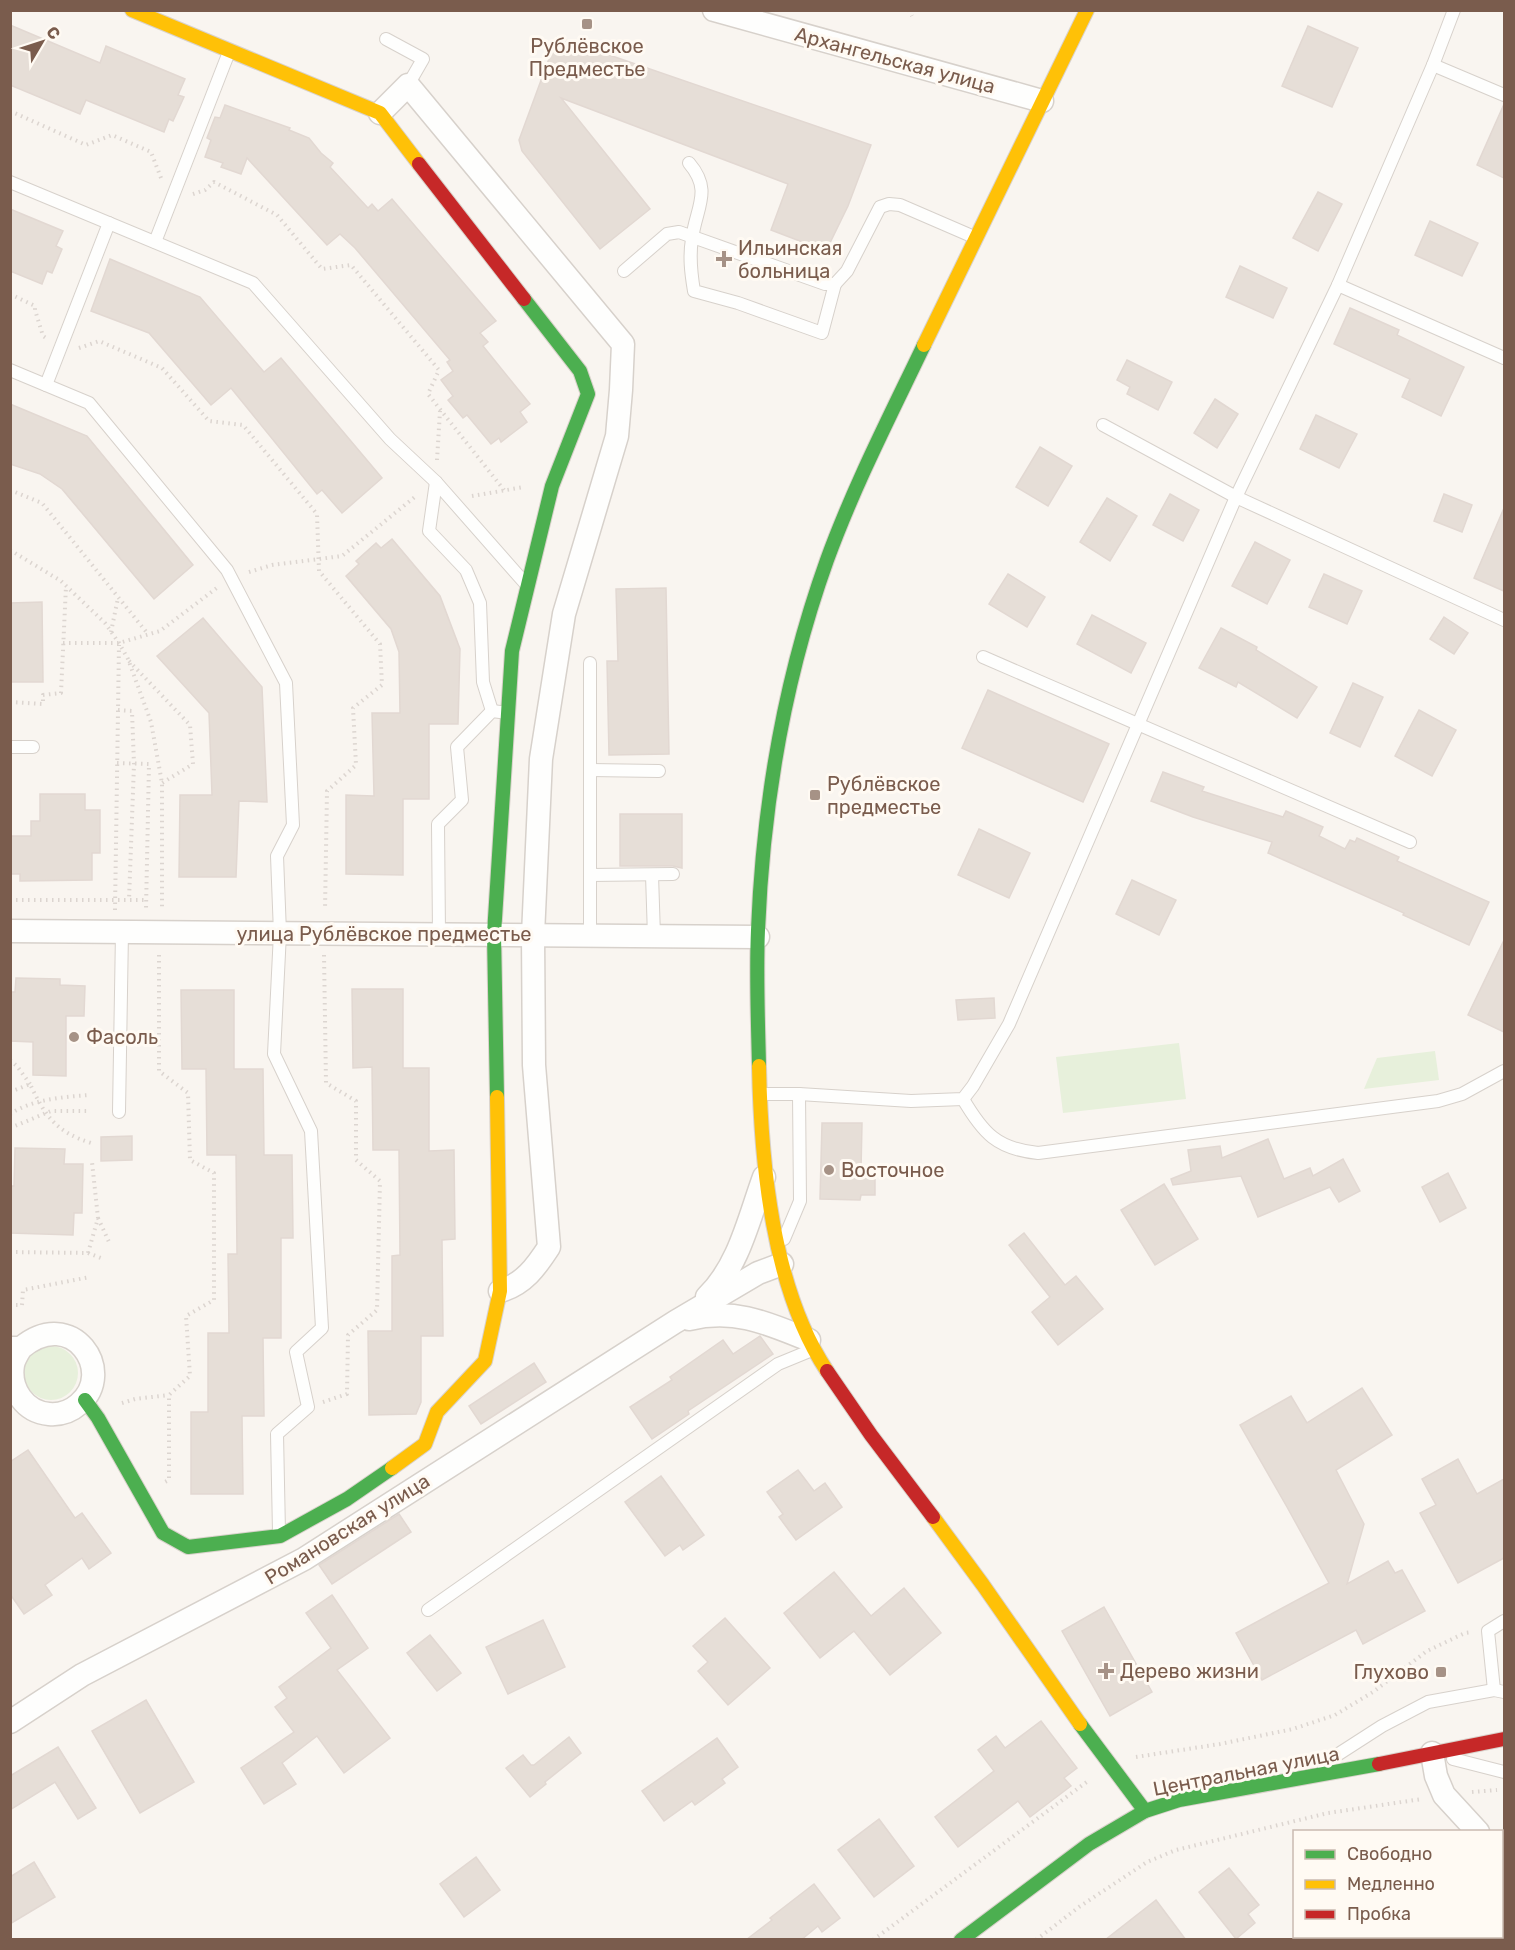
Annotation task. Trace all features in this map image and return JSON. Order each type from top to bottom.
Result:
[{"type":"street","points":[[91,1409],[72,1410],[57,1415],[41,1414],[27,1406],[17,1394],[12,1378],[16,1348],[33,1338],[48,1333],[64,1335],[78,1342],[89,1355],[93,1370],[91,1409],[164,1533],[188,1546],[280,1536],[347,1499],[425,1444],[438,1412],[485,1361],[500,1291],[494,934],[512,651],[554,482],[588,394],[580,370],[380,113],[132,10]]},
{"type":"street","name":"Архангельская улица","points":[[714,10],[1042,100]]},
{"type":"street","points":[[1087,10],[879,439],[850,503],[821,578],[789,693],[767,828],[758,937],[759,1094],[766,1172],[781,1258],[811,1345],[854,1411],[963,1557],[1108,1766],[1145,1811]]},
{"type":"street","points":[[380,113],[408,86],[623,345],[616,436],[564,614],[541,759],[533,935],[534,1065],[549,1247],[533,1272],[512,1287],[500,1291]]},
{"type":"street","points":[[588,394],[621,390]]},
{"type":"street","name":"улица Рублёвское предместье","points":[[10,931],[758,937]]},
{"type":"street","name":"Романовская улица","points":[[675,1322],[705,1300],[728,1273],[766,1172]]},
{"type":"street","name":"Романовская улица","points":[[10,1722],[82,1675],[304,1559],[675,1322],[781,1258]]},
{"type":"street","name":"Романовская улица","points":[[675,1322],[706,1315],[731,1315],[757,1320],[811,1345]]},
{"type":"street","name":"Центральная улица","points":[[961,1940],[1089,1845],[1145,1811],[1179,1800],[1298,1780],[1504,1739]]},
{"type":"street","points":[[1432,1753],[1436,1776],[1444,1795],[1476,1830]]},
{"type":"lane","points":[[963,1099],[973,1086],[1009,1023],[1236,497],[1338,285],[1454,10]]},
{"type":"lane","points":[[386,39],[423,59],[408,86]]},
{"type":"lane","points":[[155,242],[230,51]]},
{"type":"lane","points":[[1432,64],[1504,95]]},
{"type":"lane","points":[[689,163],[699,174],[702,185],[690,258],[694,291],[738,303],[822,333],[835,284],[847,271],[880,207],[889,204],[900,205],[975,238]]},
{"type":"lane","points":[[10,182],[253,283],[390,439],[436,482],[527,585]]},
{"type":"lane","points":[[46,385],[109,223]]},
{"type":"lane","points":[[624,271],[667,234],[679,232],[825,284],[835,284]]},
{"type":"lane","points":[[1338,285],[1504,358]]},
{"type":"lane","points":[[10,370],[89,403],[227,570],[286,683],[293,825],[277,856],[280,933],[273,1054],[311,1131],[322,1328],[296,1352],[308,1407],[277,1434],[280,1536]]},
{"type":"lane","points":[[1103,425],[1236,497],[1504,620]]},
{"type":"lane","points":[[436,482],[429,531],[466,570],[480,603],[483,682],[492,711]]},
{"type":"lane","points":[[983,657],[1410,842]]},
{"type":"lane","points":[[590,663],[590,936]]},
{"type":"lane","points":[[492,711],[508,713]]},
{"type":"lane","points":[[439,934],[438,824],[462,800],[457,747],[492,711]]},
{"type":"lane","points":[[10,747],[33,747]]},
{"type":"lane","points":[[590,771],[659,771]]},
{"type":"lane","points":[[652,874],[654,936]]},
{"type":"lane","points":[[590,875],[673,874]]},
{"type":"lane","points":[[119,932],[119,1112]]},
{"type":"lane","points":[[963,1099],[993,1138],[1016,1151],[1038,1153],[1438,1101],[1462,1094],[1504,1071]]},
{"type":"lane","points":[[759,1094],[799,1094],[911,1101],[963,1099]]},
{"type":"lane","points":[[781,1258],[800,1201],[799,1094]]},
{"type":"lane","points":[[428,1610],[778,1364],[811,1345]]},
{"type":"lane","points":[[1298,1780],[1382,1726],[1428,1702],[1499,1691],[1488,1630],[1504,1621]]},
{"type":"lane","points":[[1432,1753],[1504,1772]]},
{"type":"path","points":[[909,10],[912,16]]},
{"type":"path","points":[[10,111],[86,145],[112,135],[151,152],[156,169],[165,185],[175,191],[193,194],[205,190],[214,182],[277,215],[322,269],[351,265],[440,370],[428,394],[504,490]]},
{"type":"path","points":[[10,294],[35,306],[44,336],[60,349],[73,351],[99,341],[162,368],[209,421],[243,425],[317,514],[319,571],[380,644],[382,685],[353,708],[356,765],[327,792],[325,910]]},
{"type":"path","points":[[63,644],[119,643],[160,631],[230,577],[272,565],[342,556],[436,482],[440,410]]},
{"type":"path","points":[[436,482],[464,497],[554,482]]},
{"type":"path","points":[[10,490],[42,503],[148,634]]},
{"type":"path","points":[[10,550],[61,581],[105,623],[128,659],[152,722],[162,783],[162,910]]},
{"type":"path","points":[[10,702],[43,704],[43,695],[61,693],[66,586]]},
{"type":"path","points":[[111,632],[118,598]]},
{"type":"path","points":[[119,643],[115,900],[119,932]]},
{"type":"path","points":[[128,659],[190,724],[193,764],[162,783]]},
{"type":"path","points":[[118,710],[132,711],[134,764],[129,900]]},
{"type":"path","points":[[117,763],[159,765]]},
{"type":"path","points":[[146,910],[149,764]]},
{"type":"path","points":[[10,900],[146,900]]},
{"type":"path","points":[[91,1409],[114,1406],[135,1399],[169,1395],[190,1376],[186,1316],[214,1300],[214,1173],[190,1160],[188,1093],[159,1071],[159,949]]},
{"type":"path","points":[[308,1407],[347,1395],[348,1335],[377,1310],[380,1181],[356,1160],[356,1101],[327,1083],[324,954]]},
{"type":"path","points":[[10,1060],[30,1084],[38,1102],[56,1126],[73,1137],[91,1143]]},
{"type":"path","points":[[10,1092],[30,1084]]},
{"type":"path","points":[[10,1113],[38,1102],[89,1095]]},
{"type":"path","points":[[10,1128],[47,1113],[68,1110],[90,1111]]},
{"type":"path","points":[[92,1162],[98,1218],[109,1242]]},
{"type":"path","points":[[88,1253],[98,1218]]},
{"type":"path","points":[[10,1252],[88,1253],[101,1257]]},
{"type":"path","points":[[10,1305],[22,1305],[23,1290],[90,1277]]},
{"type":"path","points":[[141,1497],[169,1480],[169,1395]]},
{"type":"path","points":[[873,1940],[1119,1759],[1231,1742],[1293,1728],[1335,1715],[1373,1692],[1427,1651],[1465,1633],[1488,1630]]},
{"type":"path","points":[[1035,1940],[1079,1907],[1147,1862],[1176,1850],[1328,1813],[1444,1795],[1504,1789]]},
{"type":"green space","points":[[1179,1043],[1186,1099],[1063,1113],[1056,1057]]},
{"type":"green space","points":[[1435,1051],[1439,1080],[1364,1089],[1377,1058]]},
{"type":"green space","points":[[46,1346],[56,1346],[70,1354],[76,1363],[78,1373],[76,1383],[70,1392],[56,1400],[46,1400],[29,1388],[24,1378],[24,1368],[36,1351]]},
{"type":"building","points":[[10,25],[100,63],[106,46],[185,79],[178,95],[184,97],[173,121],[169,119],[164,132],[86,100],[80,114],[10,85]]},
{"type":"building","points":[[1308,26],[1358,48],[1332,107],[1282,86]]},
{"type":"building","points":[[557,37],[871,145],[848,206],[826,251],[771,230],[788,184],[561,98],[650,209],[600,249],[522,151],[519,140]]},
{"type":"building","points":[[1504,104],[1504,178],[1477,165]]},
{"type":"building","points":[[225,105],[290,128],[289,130],[309,138],[333,163],[330,167],[368,208],[372,204],[378,211],[392,199],[496,321],[480,333],[488,342],[483,346],[530,404],[520,412],[527,422],[501,442],[499,438],[491,444],[467,415],[463,418],[448,400],[453,396],[441,380],[453,371],[447,362],[450,360],[355,248],[340,234],[327,245],[247,158],[241,174],[221,167],[223,163],[205,157],[211,140],[207,138],[215,117],[220,118]]},
{"type":"building","points":[[1318,192],[1342,204],[1318,251],[1293,238]]},
{"type":"building","points":[[10,209],[63,231],[56,246],[62,249],[52,273],[47,271],[42,284],[10,271]]},
{"type":"building","points":[[1430,221],[1478,243],[1462,276],[1415,255]]},
{"type":"building","points":[[110,259],[200,297],[264,372],[281,358],[382,478],[342,513],[322,490],[317,494],[231,388],[211,405],[149,333],[91,311]]},
{"type":"building","points":[[1240,266],[1287,288],[1273,318],[1226,297]]},
{"type":"building","points":[[1350,308],[1399,330],[1397,335],[1464,367],[1441,416],[1402,397],[1410,379],[1334,344]]},
{"type":"building","points":[[1127,360],[1172,382],[1158,410],[1127,394],[1130,387],[1117,380]]},
{"type":"building","points":[[1215,399],[1238,414],[1217,448],[1194,433]]},
{"type":"building","points":[[10,404],[87,436],[193,565],[154,599],[62,489],[40,474],[10,464]]},
{"type":"building","points":[[1316,415],[1357,434],[1339,468],[1300,449]]},
{"type":"building","points":[[1040,447],[1072,466],[1048,506],[1016,487]]},
{"type":"building","points":[[1170,494],[1199,510],[1183,541],[1153,525]]},
{"type":"building","points":[[1444,494],[1472,505],[1462,532],[1434,521]]},
{"type":"building","points":[[1107,498],[1137,516],[1110,561],[1080,542]]},
{"type":"building","points":[[1504,508],[1504,591],[1474,578]]},
{"type":"building","points":[[392,539],[440,596],[460,649],[458,724],[429,724],[429,799],[403,799],[403,875],[346,874],[346,795],[374,796],[372,713],[400,713],[399,652],[391,629],[346,576],[359,564],[356,561],[376,543],[381,548]]},
{"type":"building","points":[[1255,542],[1290,560],[1267,604],[1232,586]]},
{"type":"building","points":[[1008,574],[1045,597],[1027,627],[989,604]]},
{"type":"building","points":[[1324,574],[1362,591],[1347,624],[1309,607]]},
{"type":"building","points":[[666,588],[669,754],[609,755],[607,661],[618,661],[616,589]]},
{"type":"building","points":[[42,602],[43,682],[10,682],[10,603]]},
{"type":"building","points":[[1092,615],[1146,643],[1131,673],[1077,644]]},
{"type":"building","points":[[1444,617],[1468,633],[1454,654],[1430,639]]},
{"type":"building","points":[[203,618],[262,687],[267,802],[239,801],[236,877],[179,877],[180,795],[212,795],[209,713],[157,656]]},
{"type":"building","points":[[1221,628],[1257,647],[1256,650],[1317,687],[1297,718],[1238,682],[1236,687],[1199,668]]},
{"type":"building","points":[[1353,683],[1383,697],[1360,747],[1330,733]]},
{"type":"building","points":[[988,690],[1109,744],[1083,802],[962,748]]},
{"type":"building","points":[[1419,710],[1456,730],[1432,776],[1395,756]]},
{"type":"building","points":[[1163,772],[1204,787],[1202,791],[1283,817],[1286,811],[1323,827],[1319,836],[1345,849],[1350,840],[1355,842],[1357,838],[1399,857],[1397,861],[1489,902],[1469,945],[1403,915],[1404,913],[1268,853],[1272,842],[1151,801]]},
{"type":"building","points":[[40,794],[85,794],[85,810],[100,810],[100,853],[92,853],[92,880],[20,881],[20,874],[10,874],[10,836],[31,836],[31,821],[40,821]]},
{"type":"building","points":[[620,814],[682,814],[682,868],[620,866]]},
{"type":"building","points":[[979,829],[1030,853],[1009,898],[958,875]]},
{"type":"building","points":[[1132,880],[1176,900],[1159,935],[1116,914]]},
{"type":"building","points":[[1504,940],[1504,1032],[1468,1015]]},
{"type":"building","points":[[16,978],[60,979],[60,985],[85,986],[84,1016],[66,1016],[66,1076],[33,1075],[33,1042],[10,1041],[10,992],[15,992]]},
{"type":"building","points":[[352,989],[403,989],[403,1068],[429,1068],[429,1151],[454,1150],[455,1239],[442,1240],[443,1336],[421,1336],[421,1402],[416,1414],[369,1415],[368,1331],[392,1331],[392,1256],[400,1255],[399,1150],[373,1150],[372,1067],[353,1068]]},
{"type":"building","points":[[181,990],[234,990],[234,1069],[263,1069],[264,1155],[292,1155],[293,1238],[281,1238],[281,1338],[263,1338],[264,1416],[242,1416],[243,1494],[191,1494],[191,1412],[208,1412],[208,1333],[229,1333],[228,1254],[237,1254],[236,1155],[207,1155],[206,1069],[182,1069]]},
{"type":"building","points":[[994,998],[995,1018],[958,1020],[956,1000]]},
{"type":"building","points":[[822,1123],[862,1123],[861,1171],[875,1171],[875,1195],[861,1195],[860,1200],[820,1199]]},
{"type":"building","points":[[132,1136],[132,1160],[101,1161],[101,1137]]},
{"type":"building","points":[[1268,1139],[1284,1179],[1310,1168],[1313,1176],[1343,1159],[1360,1191],[1339,1202],[1330,1187],[1258,1217],[1241,1176],[1173,1185],[1171,1179],[1191,1171],[1188,1150],[1220,1146],[1222,1158]]},
{"type":"building","points":[[15,1148],[65,1149],[64,1164],[83,1164],[82,1213],[74,1213],[73,1235],[10,1233],[10,1186],[14,1186]]},
{"type":"building","points":[[1448,1173],[1466,1208],[1440,1222],[1422,1187]]},
{"type":"building","points":[[1164,1184],[1198,1239],[1155,1265],[1121,1210]]},
{"type":"building","points":[[1024,1233],[1065,1285],[1076,1276],[1103,1309],[1058,1345],[1032,1312],[1050,1297],[1009,1245]]},
{"type":"building","points":[[760,1336],[773,1354],[688,1411],[689,1414],[652,1439],[630,1407],[672,1380],[670,1377],[723,1340],[733,1354]]},
{"type":"building","points":[[534,1363],[546,1382],[481,1424],[469,1406]]},
{"type":"building","points":[[1362,1388],[1392,1435],[1336,1470],[1364,1524],[1347,1584],[1388,1561],[1395,1573],[1402,1570],[1425,1611],[1363,1644],[1356,1630],[1262,1680],[1236,1633],[1329,1583],[1240,1425],[1291,1396],[1307,1423]]},
{"type":"building","points":[[28,1450],[75,1518],[82,1513],[111,1553],[89,1569],[82,1558],[45,1585],[52,1595],[24,1614],[10,1594],[10,1462]]},
{"type":"building","points":[[1458,1459],[1477,1494],[1504,1479],[1504,1558],[1458,1583],[1420,1513],[1436,1505],[1422,1479]]},
{"type":"building","points":[[798,1470],[814,1491],[825,1483],[842,1507],[796,1540],[779,1517],[783,1514],[767,1492]]},
{"type":"building","points":[[661,1476],[704,1535],[683,1550],[680,1545],[665,1556],[625,1502]]},
{"type":"building","points":[[399,1514],[411,1532],[332,1584],[319,1565]]},
{"type":"building","points":[[834,1572],[871,1616],[904,1588],[941,1633],[890,1675],[854,1631],[820,1658],[784,1613]]},
{"type":"building","points":[[332,1595],[368,1648],[337,1670],[390,1738],[344,1773],[317,1736],[282,1763],[296,1784],[264,1804],[241,1768],[294,1732],[275,1707],[287,1698],[279,1687],[331,1648],[306,1613]]},
{"type":"building","points":[[1104,1607],[1152,1692],[1110,1716],[1062,1631]]},
{"type":"building","points":[[725,1618],[770,1668],[728,1705],[698,1671],[708,1662],[693,1646]]},
{"type":"building","points":[[543,1620],[565,1667],[508,1694],[486,1647]]},
{"type":"building","points":[[430,1635],[461,1673],[437,1691],[407,1653]]},
{"type":"building","points":[[146,1700],[194,1782],[140,1813],[92,1731]]},
{"type":"building","points":[[1041,1721],[1077,1768],[1064,1778],[1071,1786],[1030,1817],[1018,1801],[958,1847],[935,1817],[994,1771],[978,1750],[996,1736],[1005,1748]]},
{"type":"building","points":[[569,1737],[581,1753],[530,1797],[506,1768],[523,1755],[531,1765],[534,1765]]},
{"type":"building","points":[[717,1738],[738,1767],[722,1779],[725,1783],[695,1805],[692,1801],[664,1821],[642,1791]]},
{"type":"building","points":[[58,1747],[96,1808],[78,1819],[55,1782],[10,1810],[10,1776]]},
{"type":"building","points":[[879,1819],[914,1866],[874,1897],[838,1850]]},
{"type":"building","points":[[476,1857],[500,1890],[464,1917],[440,1884]]},
{"type":"building","points":[[34,1862],[55,1897],[10,1924],[10,1877]]},
{"type":"building","points":[[1229,1868],[1259,1905],[1248,1914],[1255,1923],[1236,1939],[1199,1892]]},
{"type":"building","points":[[814,1884],[840,1918],[822,1932],[818,1926],[801,1940],[746,1940],[772,1920],[770,1918]]},
{"type":"building","points":[[1156,1900],[1186,1940],[1105,1940]]},
{"type":"traffic: fast","points":[[497,1097],[494,934],[512,651],[552,486],[588,394],[580,371],[524,299]]},
{"type":"traffic: fast","points":[[759,1066],[757,964],[761,883],[771,789],[788,696],[812,604],[827,560],[873,451],[924,345]]},
{"type":"traffic: fast","points":[[85,1400],[98,1418],[163,1533],[188,1547],[280,1536],[347,1499],[392,1468]]},
{"type":"traffic: fast","points":[[1080,1724],[1145,1811]]},
{"type":"traffic: fast","points":[[961,1940],[1089,1844],[1145,1811],[1179,1800],[1379,1764]]},
{"type":"traffic: slow","points":[[132,10],[380,113],[419,164]]},
{"type":"traffic: slow","points":[[924,345],[1087,10]]},
{"type":"traffic: slow","points":[[759,1066],[763,1143],[773,1224],[793,1302],[808,1338],[827,1371]]},
{"type":"traffic: slow","points":[[392,1468],[425,1444],[437,1412],[485,1361],[500,1291],[497,1097]]},
{"type":"traffic: slow","points":[[933,1517],[1080,1724]]},
{"type":"traffic: jam","points":[[419,164],[524,299]]},
{"type":"traffic: jam","points":[[827,1371],[871,1435],[933,1517]]},
{"type":"traffic: jam","points":[[1379,1764],[1504,1739]]},
{"type":"place","name":"Рублёвское Предместье","points":[[587,24]]},
{"type":"place","name":"Ильинская больница","points":[[724,259]]},
{"type":"place","name":"Рублёвское предместье","points":[[815,795]]},
{"type":"place","name":"Фасоль","points":[[74,1037]]},
{"type":"place","name":"Восточное","points":[[829,1170]]},
{"type":"place","name":"Дерево жизни","points":[[1106,1671]]},
{"type":"place","name":"Глухово","points":[[1441,1672]]}]
